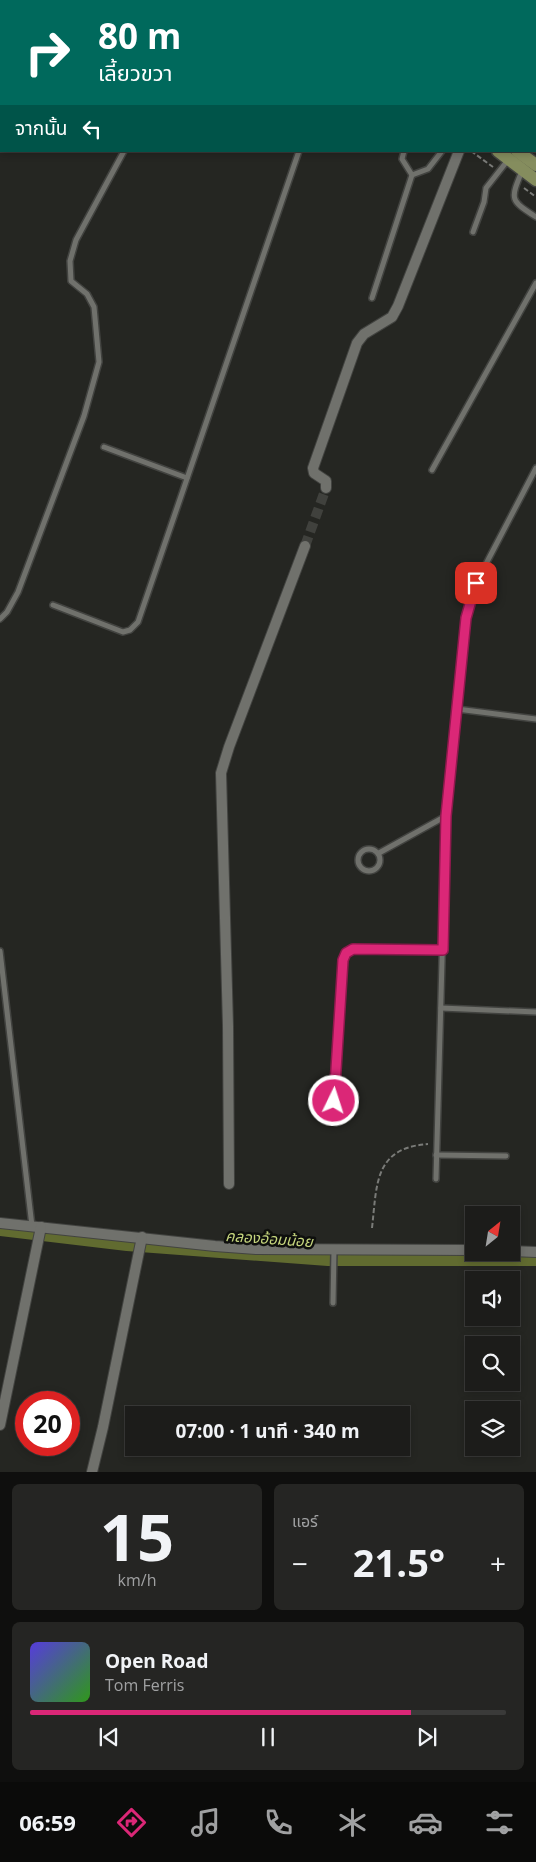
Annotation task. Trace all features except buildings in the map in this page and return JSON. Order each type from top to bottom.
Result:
[{"type":"main road","points":[[513,155],[536,165]]},
{"type":"main road","points":[[513,155],[522,170],[536,180]]},
{"type":"street","points":[[326,488],[326,481],[314,473],[313,468],[357,344],[364,334],[392,317],[398,306],[459,152]]},
{"type":"street","points":[[229,1184],[228,1026],[221,773],[229,747],[305,546]]},
{"type":"street","points":[[0,1223],[141,1244],[335,1252],[465,1250]]},
{"type":"street","points":[[0,1425],[38,1230]]},
{"type":"street","points":[[92,1472],[103,1428],[141,1244]]},
{"type":"street","points":[[520,1251],[536,1252]]},
{"type":"lane","points":[[0,618],[7,612],[18,592],[84,416],[94,382],[99,362],[94,308],[87,294],[72,280],[70,261],[76,240],[123,152]]},
{"type":"lane","points":[[53,606],[123,632],[130,630],[138,622],[299,152]]},
{"type":"lane","points":[[372,298],[412,175],[402,158],[404,152]]},
{"type":"lane","points":[[412,175],[428,169],[441,152]]},
{"type":"lane","points":[[472,232],[484,202],[486,188],[513,155]]},
{"type":"lane","points":[[522,170],[514,189],[514,198],[518,205],[536,217]]},
{"type":"lane","points":[[432,470],[536,283]]},
{"type":"lane","points":[[104,447],[187,478]]},
{"type":"lane","points":[[436,1179],[446,816],[466,618],[474,590],[536,468]]},
{"type":"lane","points":[[457,709],[536,719]]},
{"type":"lane","points":[[379,853],[446,816]]},
{"type":"lane","points":[[371,848],[379,853],[381,862],[376,870],[367,872],[359,867],[357,858],[362,851],[371,848]]},
{"type":"lane","points":[[334,1101],[343,960],[346,953],[353,949],[443,950]]},
{"type":"lane","points":[[0,951],[38,1230]]},
{"type":"lane","points":[[441,1008],[536,1012]]},
{"type":"lane","points":[[436,1155],[506,1156]]},
{"type":"lane","points":[[333,1303],[335,1252]]},
{"type":"path","points":[[372,1228],[379,1176],[390,1157],[402,1148],[437,1143]]},
{"type":"waterway","name":"คลองอ้อมน้อย","points":[[0,1230],[127,1245],[328,1260],[536,1260]]},
{"type":"tunnel","points":[[305,546],[326,488]]},
{"type":"route","points":[[334,1101],[343,960],[346,953],[353,949],[443,950],[446,816],[466,618],[476,583]]}]
